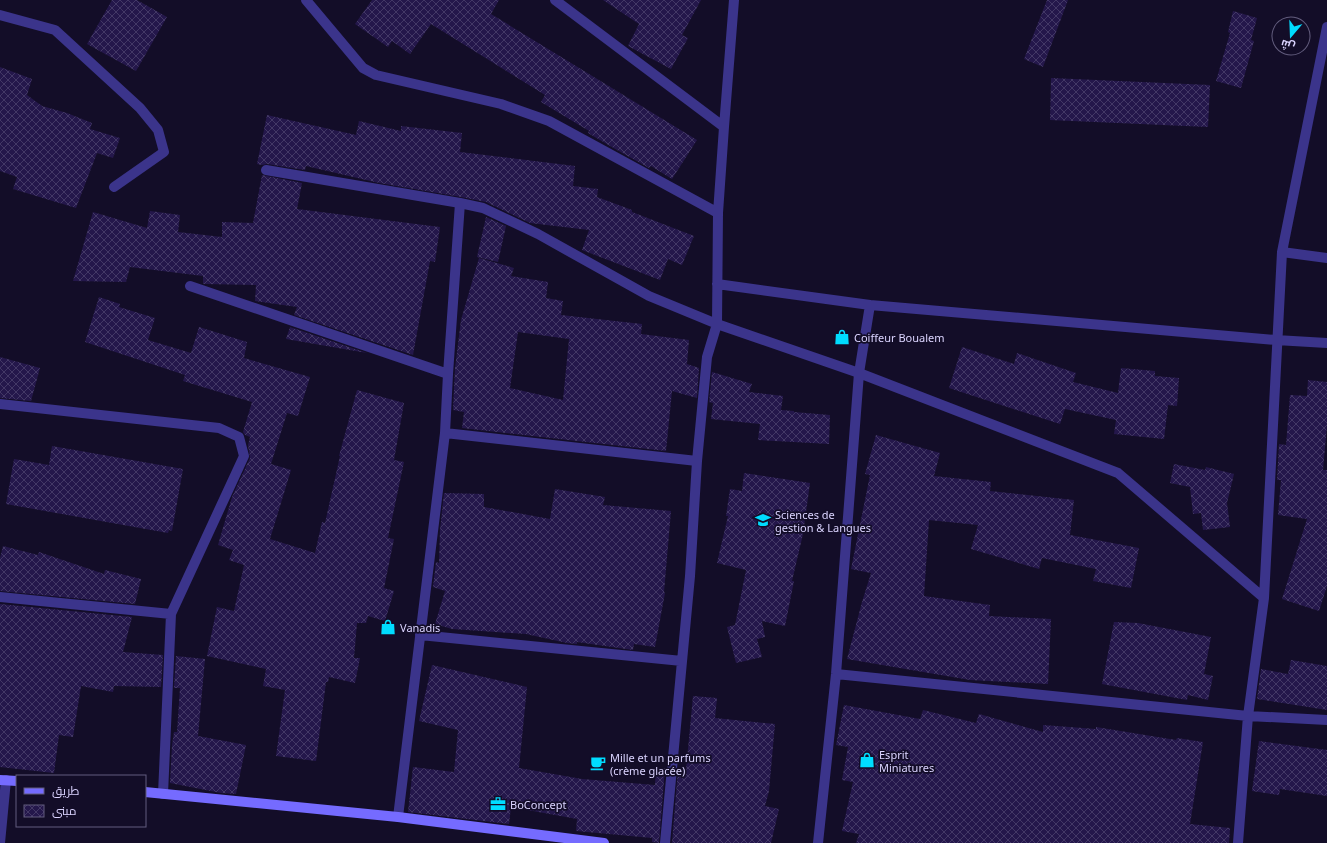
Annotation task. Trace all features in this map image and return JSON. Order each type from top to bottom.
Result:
[{"type":"main road","points":[[3,780],[16,781]]},
{"type":"main road","points":[[146,792],[398,817],[604,843]]},
{"type":"street","points":[[306,0],[363,68],[376,75],[501,104],[550,121],[718,213]]},
{"type":"street","points":[[555,0],[724,127]]},
{"type":"street","points":[[665,843],[690,576],[697,461],[707,357],[717,324],[716,284],[718,213],[734,0]]},
{"type":"street","points":[[0,15],[55,30],[140,108],[158,130],[164,152],[114,187]]},
{"type":"street","points":[[1238,843],[1248,716],[1264,598],[1276,340],[1282,252],[1327,27]]},
{"type":"street","points":[[266,170],[483,208],[538,234],[649,296],[717,324],[859,373],[1118,473],[1264,598]]},
{"type":"street","points":[[398,817],[444,433],[460,203]]},
{"type":"street","points":[[1282,252],[1327,258]]},
{"type":"street","points":[[716,284],[870,305],[1276,340],[1327,343]]},
{"type":"street","points":[[190,286],[448,374]]},
{"type":"street","points":[[818,843],[836,674],[859,373],[870,305]]},
{"type":"street","points":[[0,404],[219,428],[239,437],[244,456],[171,614],[162,794]]},
{"type":"street","points":[[444,433],[697,461]]},
{"type":"street","points":[[0,597],[171,614]]},
{"type":"street","points":[[420,635],[682,661]]},
{"type":"street","points":[[836,674],[1248,716],[1327,720]]},
{"type":"street","points":[[0,843],[3,780]]},
{"type":"building","points":[[112,0],[137,0],[167,17],[136,71],[87,44]]},
{"type":"building","points":[[372,0],[499,0],[491,14],[697,140],[672,179],[651,166],[649,168],[588,133],[589,131],[541,102],[545,95],[431,24],[410,54],[392,41],[388,47],[355,24]]},
{"type":"building","points":[[603,0],[701,0],[682,35],[688,38],[671,69],[628,46],[639,24]]},
{"type":"building","points":[[1047,0],[1068,0],[1043,67],[1024,59]]},
{"type":"building","points":[[1233,11],[1257,18],[1251,40],[1254,41],[1241,88],[1216,81],[1230,33],[1228,32]]},
{"type":"building","points":[[0,67],[32,79],[27,95],[42,106],[67,113],[92,123],[90,129],[120,138],[113,158],[97,153],[76,208],[13,189],[17,177],[0,171]]},
{"type":"building","points":[[1051,78],[1210,85],[1208,127],[1050,120]]},
{"type":"building","points":[[267,115],[356,135],[359,121],[401,131],[401,126],[462,133],[460,152],[575,166],[573,186],[598,189],[597,197],[694,236],[682,265],[668,259],[660,280],[582,250],[589,230],[530,223],[486,202],[379,183],[306,166],[305,170],[267,164],[257,164]]},
{"type":"building","points":[[262,175],[302,183],[297,209],[440,227],[435,262],[430,261],[413,355],[294,315],[297,307],[255,301],[256,285],[204,284],[203,276],[130,267],[126,282],[73,281],[93,212],[147,228],[150,211],[180,215],[178,232],[222,237],[222,222],[253,223]]},
{"type":"building","points":[[486,217],[506,226],[498,262],[477,257]]},
{"type":"building","points":[[479,258],[514,268],[511,276],[548,282],[546,298],[563,301],[561,315],[642,324],[641,334],[689,340],[687,364],[699,368],[697,398],[672,391],[666,451],[462,428],[464,412],[453,410],[455,368],[461,320]],"holes":[[[518,332],[569,339],[563,400],[510,388]]]},
{"type":"building","points":[[99,297],[120,304],[119,307],[155,318],[148,340],[191,353],[199,327],[247,342],[244,358],[310,377],[298,416],[287,413],[271,464],[291,470],[270,539],[315,553],[322,522],[325,523],[339,456],[357,390],[404,403],[394,460],[404,462],[388,538],[394,539],[384,588],[394,591],[385,621],[368,616],[366,623],[357,623],[354,658],[360,658],[355,683],[329,677],[328,682],[326,682],[316,761],[276,756],[285,690],[263,686],[266,669],[207,656],[217,607],[234,611],[244,565],[229,560],[233,550],[218,545],[232,497],[250,458],[248,445],[250,437],[245,435],[243,432],[252,402],[183,381],[185,375],[85,342]]},
{"type":"building","points":[[290,327],[367,353],[286,339]]},
{"type":"building","points":[[962,347],[1014,364],[1017,353],[1076,373],[1073,382],[1118,393],[1121,368],[1155,371],[1155,376],[1179,378],[1177,406],[1168,405],[1164,439],[1114,434],[1116,420],[1065,409],[1060,424],[949,388]]},
{"type":"building","points":[[0,357],[40,368],[31,401],[0,398]]},
{"type":"building","points":[[712,372],[752,384],[749,392],[783,396],[781,410],[830,415],[829,444],[758,440],[760,424],[711,419],[713,403],[709,402]]},
{"type":"building","points":[[1308,380],[1327,382],[1327,425],[1323,470],[1327,470],[1327,586],[1319,611],[1282,599],[1307,519],[1278,515],[1281,480],[1277,480],[1279,444],[1286,445],[1290,395],[1307,396]]},
{"type":"building","points":[[876,435],[940,453],[934,476],[991,482],[990,491],[1074,500],[1070,535],[1139,548],[1131,588],[1093,581],[1096,569],[1042,558],[1039,569],[971,549],[978,525],[929,520],[924,596],[990,605],[989,616],[1051,619],[1048,684],[970,680],[847,659],[871,573],[851,569],[870,475],[865,474]]},
{"type":"building","points":[[52,446],[183,469],[172,531],[169,530],[168,533],[6,504],[14,459],[49,465]]},
{"type":"building","points":[[1174,464],[1205,470],[1206,467],[1234,474],[1227,503],[1230,527],[1203,530],[1201,513],[1193,514],[1190,487],[1170,483]]},
{"type":"building","points":[[744,473],[810,483],[803,534],[792,581],[794,581],[785,626],[762,621],[765,637],[757,639],[762,657],[736,663],[727,627],[735,625],[746,570],[717,563],[728,516],[726,516],[730,489],[742,491]]},
{"type":"building","points":[[555,489],[605,497],[603,505],[671,511],[665,593],[655,647],[634,644],[633,650],[577,642],[577,644],[567,643],[526,634],[452,629],[435,624],[445,591],[433,587],[436,562],[439,563],[440,530],[444,493],[484,494],[484,507],[550,519]]},
{"type":"building","points":[[3,546],[38,555],[39,552],[104,574],[105,570],[141,579],[135,604],[0,591],[0,558]]},
{"type":"building","points":[[0,604],[132,617],[123,652],[163,655],[161,687],[114,686],[113,692],[81,686],[73,737],[59,735],[54,773],[0,767]]},
{"type":"building","points":[[1114,622],[1138,623],[1211,637],[1204,674],[1213,676],[1208,700],[1188,695],[1187,700],[1102,684]]},
{"type":"building","points":[[176,656],[205,659],[198,736],[246,745],[236,794],[221,793],[170,783],[172,745],[174,732],[177,732],[180,688],[174,688]]},
{"type":"building","points":[[1291,660],[1327,666],[1327,710],[1257,699],[1261,669],[1288,674]]},
{"type":"building","points":[[432,665],[527,687],[519,768],[582,779],[655,785],[656,768],[665,768],[659,843],[652,842],[652,838],[576,831],[577,819],[511,807],[509,824],[408,812],[413,767],[454,772],[458,730],[419,721]]},
{"type":"building","points":[[693,696],[717,698],[715,718],[775,724],[769,791],[765,806],[779,809],[771,843],[672,843],[678,769],[686,770]]},
{"type":"building","points":[[844,705],[920,719],[923,710],[976,723],[979,714],[1043,732],[1043,725],[1096,729],[1096,727],[1176,740],[1177,738],[1203,742],[1190,824],[1230,828],[1229,843],[856,843],[859,834],[842,831],[853,782],[842,780],[848,747],[836,745]]},
{"type":"building","points":[[1259,741],[1327,750],[1327,796],[1280,789],[1279,795],[1252,791]]},
{"type":"place","name":"Coiffeur Boualem","points":[[842,337]]},
{"type":"place","name":"Sciences de gestion & Langues","points":[[763,520]]},
{"type":"place","name":"Vanadis","points":[[388,627]]},
{"type":"place","name":"Esprit Miniatures","points":[[867,760]]},
{"type":"place","name":"Mille et un parfums (crème glacée)","points":[[598,763]]},
{"type":"place","name":"BoConcept","points":[[498,804]]}]
